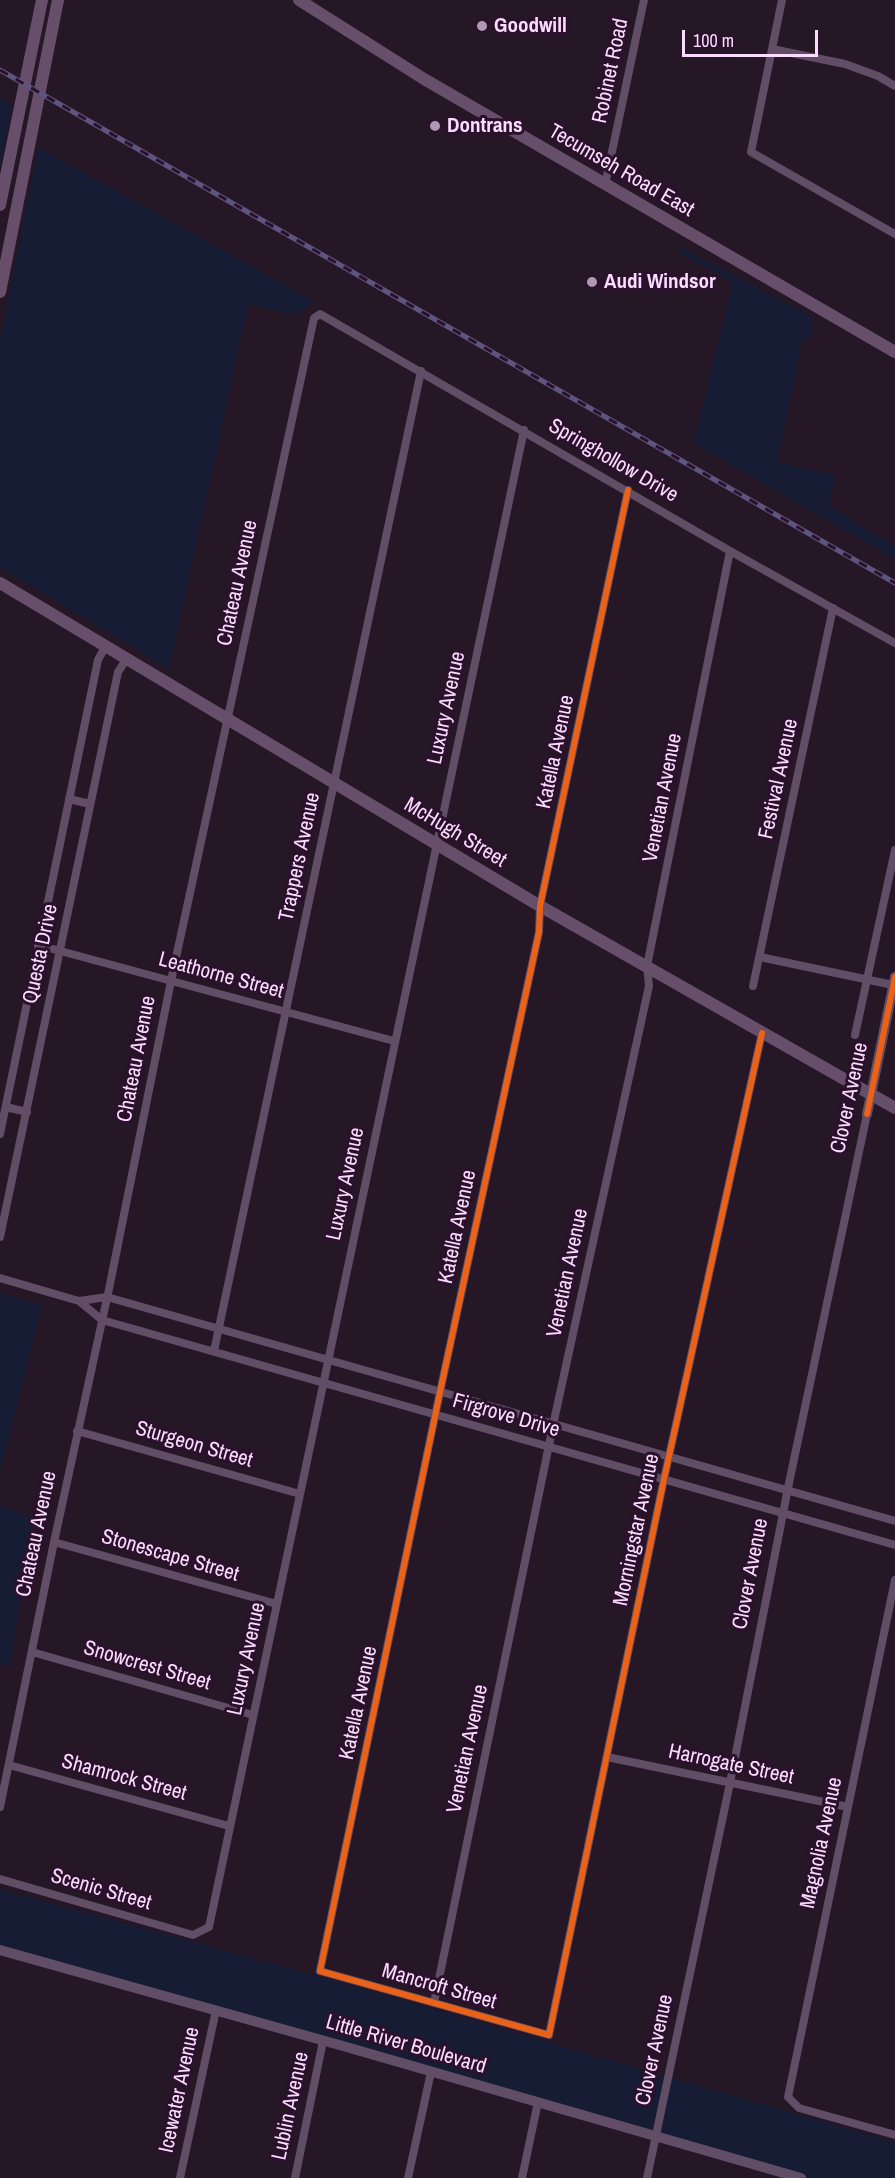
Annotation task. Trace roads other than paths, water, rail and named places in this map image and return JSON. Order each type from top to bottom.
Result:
[{"type":"main road","points":[[0,205],[42,0]]},
{"type":"main road","points":[[0,292],[58,0]]},
{"type":"main road","name":"Tecumseh Road East","points":[[300,0],[424,79],[895,352]]},
{"type":"main road","name":"McHugh Street","points":[[0,583],[540,906],[895,1108]]},
{"type":"street","name":"Robinet Road","points":[[605,185],[644,0]]},
{"type":"street","points":[[782,0],[751,152],[895,234]]},
{"type":"street","points":[[772,49],[845,64],[878,76],[895,86]]},
{"type":"street","name":"Springhollow Drive","points":[[314,318],[320,314],[730,551],[895,643]]},
{"type":"street","name":"Chateau Avenue","points":[[0,1807],[171,981],[314,318]]},
{"type":"street","name":"Trappers Avenue","points":[[214,1351],[421,371]]},
{"type":"street","name":"Luxury Avenue","points":[[193,1935],[209,1927],[524,430]]},
{"type":"street","name":"Katella Avenue","points":[[320,1971],[435,1414],[539,932],[540,906],[628,490]]},
{"type":"street","name":"Venetian Avenue","points":[[434,2003],[554,1424],[648,991],[647,966],[730,551]]},
{"type":"street","name":"Festival Avenue","points":[[753,986],[833,608]]},
{"type":"street","name":"Questa Drive","points":[[0,1134],[98,660],[105,647]]},
{"type":"street","name":"Questa Drive","points":[[0,1238],[118,672],[126,660]]},
{"type":"street","points":[[69,800],[90,804]]},
{"type":"street","name":"Clover Avenue","points":[[855,1035],[895,850]]},
{"type":"street","name":"Leathorne Street","points":[[38,945],[394,1041]]},
{"type":"street","points":[[760,957],[867,980],[894,981]]},
{"type":"street","name":"Clover Avenue","points":[[648,2178],[730,1783],[787,1491],[894,981]]},
{"type":"street","name":"Morningstar Avenue","points":[[549,2035],[664,1479],[762,1032]]},
{"type":"street","points":[[6,1107],[27,1112]]},
{"type":"street","name":"Firgrove Drive","points":[[0,1278],[79,1301],[102,1320],[895,1545]]},
{"type":"street","name":"Firgrove Drive","points":[[79,1301],[107,1297],[895,1521]]},
{"type":"street","name":"Sturgeon Street","points":[[78,1431],[300,1494]]},
{"type":"street","name":"Stonescape Street","points":[[54,1542],[277,1604]]},
{"type":"street","name":"Magnolia Avenue","points":[[895,1580],[788,2097],[799,2108],[895,2135]]},
{"type":"street","name":"Snowcrest Street","points":[[32,1652],[253,1715]]},
{"type":"street","name":"Harrogate Street","points":[[607,1757],[848,1807]]},
{"type":"street","name":"Shamrock Street","points":[[9,1765],[229,1826]]},
{"type":"street","name":"Scenic Street","points":[[0,1880],[193,1935]]},
{"type":"street","name":"Little River Boulevard","points":[[0,1950],[656,2136],[771,2174],[801,2178]]},
{"type":"street","name":"Mancroft Street","points":[[320,1971],[549,2035]]},
{"type":"street","name":"Icewater Avenue","points":[[180,2178],[216,2010]]},
{"type":"street","name":"Lublin Avenue","points":[[295,2178],[324,2041]]},
{"type":"street","points":[[408,2178],[430,2072]]},
{"type":"street","points":[[522,2178],[538,2103]]},
{"type":"railway","points":[[0,70],[895,583]]},
{"type":"place","name":"Goodwill","points":[[482,26]]},
{"type":"place","name":"Dontrans","points":[[435,126]]},
{"type":"place","name":"Audi Windsor","points":[[592,282]]}]
